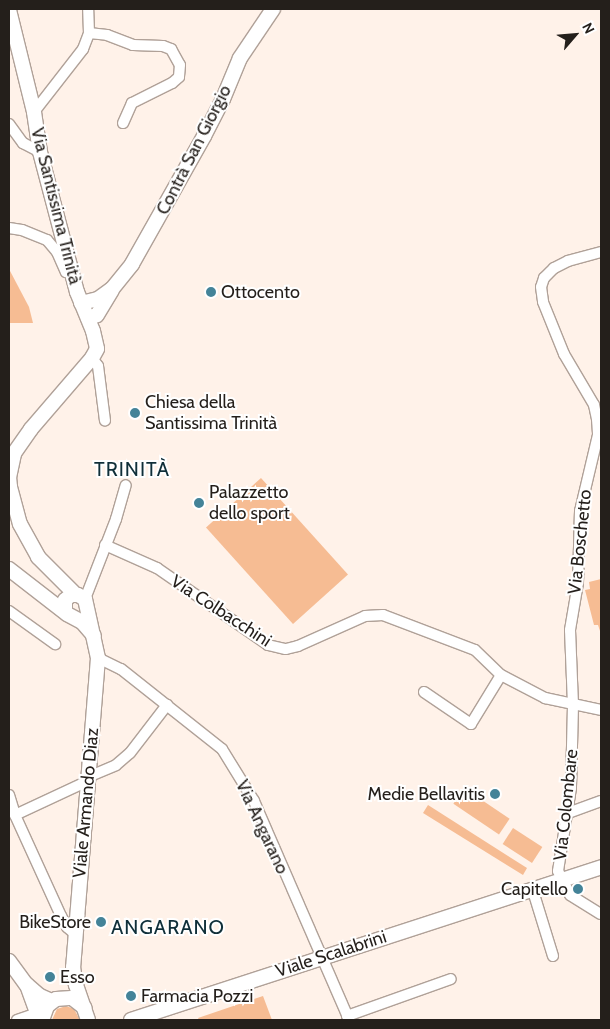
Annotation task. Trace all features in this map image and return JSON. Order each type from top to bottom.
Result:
[{"type":"street","points":[[88,9],[90,33],[107,36],[133,45],[163,46],[171,49],[180,65],[179,77],[172,83],[132,103],[123,123]]},
{"type":"street","name":"Contrà San Giorgio","points":[[88,318],[97,315],[112,289],[141,250],[219,106],[240,58],[273,9]]},
{"type":"street","points":[[9,10],[34,112]]},
{"type":"street","name":"Via Santissima Trinità","points":[[90,33],[83,49],[34,112],[40,152],[72,273],[96,342],[97,349],[92,358],[98,366],[105,421]]},
{"type":"street","points":[[9,124],[23,143],[40,152]]},
{"type":"street","points":[[9,228],[47,240],[57,252],[66,272],[72,273]]},
{"type":"street","name":"Via Boschetto","points":[[573,705],[570,630],[578,583],[580,511],[598,435],[597,419],[594,405],[564,354],[543,302],[541,287],[544,278],[554,268],[568,261],[601,252]]},
{"type":"street","name":"Contrà San Giorgio","points":[[82,303],[98,299],[112,289]]},
{"type":"street","points":[[82,596],[34,551],[20,524],[9,485],[9,477],[11,457],[31,429],[92,358]]},
{"type":"street","points":[[70,614],[82,616],[82,596],[105,545],[126,486]]},
{"type":"street","name":"Via Colbacchini","points":[[105,545],[157,568],[268,645],[286,649],[298,646],[365,616],[383,615],[475,650],[501,675],[545,698],[601,710]]},
{"type":"street","points":[[9,569],[90,630],[95,638]]},
{"type":"street","points":[[70,614],[65,600],[82,596]]},
{"type":"street","name":"Viale Armando Diaz","points":[[82,596],[95,638],[98,658],[73,967],[76,986],[87,1015]]},
{"type":"street","points":[[9,611],[56,644]]},
{"type":"street","name":"Via Angarano","points":[[98,658],[121,669],[167,705],[222,749],[234,766],[254,801],[348,1018]]},
{"type":"street","points":[[424,692],[471,724],[501,675]]},
{"type":"street","points":[[15,815],[116,765],[130,753],[167,705]]},
{"type":"street","name":"Via Colombare","points":[[573,705],[568,813],[558,871],[561,881],[570,895],[601,914]]},
{"type":"street","points":[[9,798],[61,916],[67,927],[75,934]]},
{"type":"street","points":[[568,813],[601,801]]},
{"type":"street","name":"Viale Scalabrini","points":[[131,1020],[321,957],[533,891],[601,867]]},
{"type":"street","points":[[533,891],[553,956]]},
{"type":"street","points":[[9,961],[26,984],[40,996],[57,999]]},
{"type":"street","name":"Viale Armando Diaz","points":[[40,1018],[43,1012],[57,999],[73,967]]},
{"type":"street","points":[[348,1018],[451,979]]},
{"type":"street","points":[[18,1020],[40,1018],[26,984]]},
{"type":"street","name":"Viale Armando Diaz","points":[[57,999],[77,1000],[87,1015]]},
{"type":"shaded area","points":[[9,269],[29,307],[33,323],[9,323]]},
{"type":"shaded area","points":[[261,478],[348,575],[293,624],[206,528]]},
{"type":"shaded area","points":[[601,579],[601,634],[598,625],[594,625],[585,590],[590,589],[589,582]]},
{"type":"shaded area","points":[[464,788],[510,819],[499,835],[453,804]]},
{"type":"shaded area","points":[[428,805],[527,868],[523,875],[423,813]]},
{"type":"shaded area","points":[[513,828],[542,847],[532,863],[503,844]]},
{"type":"shaded area","points":[[263,996],[272,1020],[199,1020],[198,1018]]},
{"type":"shaded area","points":[[66,1006],[74,1009],[80,1020],[52,1020],[57,1009]]},
{"type":"place","name":"Ottocento","points":[[211,292]]},
{"type":"place","name":"Chiesa della Santissima Trinità","points":[[135,413]]},
{"type":"place","name":"Palazzetto dello sport","points":[[199,503]]},
{"type":"place","name":"Medie Bellavitis","points":[[495,794]]},
{"type":"place","name":"Capitello","points":[[578,889]]},
{"type":"place","name":"BikeStore","points":[[101,922]]},
{"type":"place","name":"Esso","points":[[50,977]]},
{"type":"place","name":"Farmacia Pozzi","points":[[131,996]]},
{"type":"district","name":"TRINITÀ","points":[[132,469]]},
{"type":"district","name":"ANGARANO","points":[[168,927]]}]
